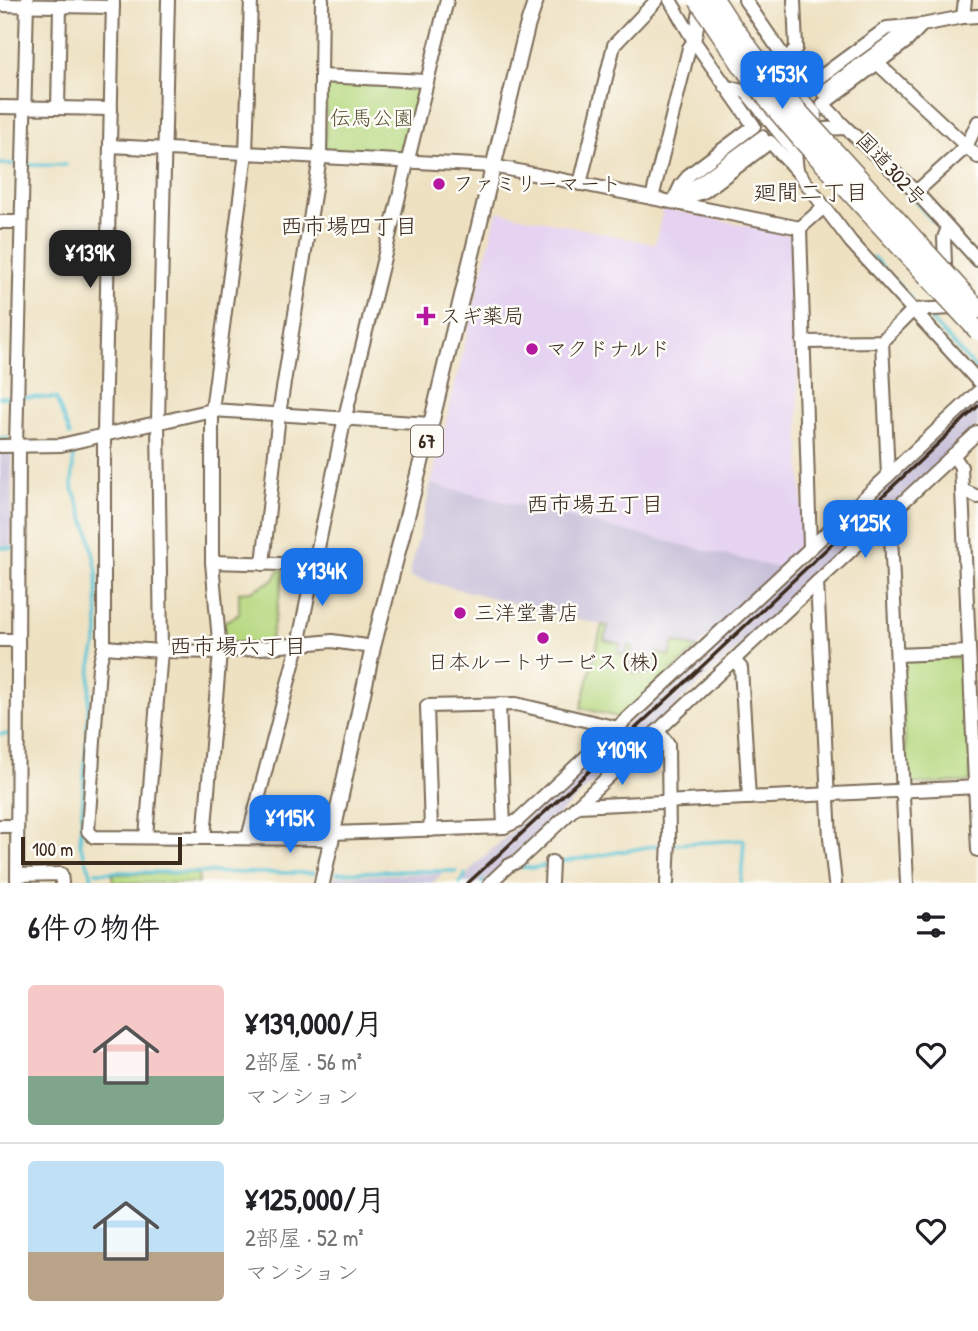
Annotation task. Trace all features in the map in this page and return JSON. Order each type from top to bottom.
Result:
[{"type":"highway","points":[[698,0],[772,105],[978,331]]},
{"type":"highway","points":[[715,0],[786,98],[978,309]]},
{"type":"highway","name":"国道302号","points":[[724,0],[752,41],[783,69],[824,129],[939,255],[945,264],[953,308],[963,327],[978,343]]},
{"type":"main road","name":"67","points":[[322,883],[373,647],[431,424],[527,27],[536,0]]},
{"type":"street","points":[[146,837],[161,652],[158,421],[168,0]]},
{"type":"street","points":[[204,838],[220,652],[212,562],[212,410],[246,153],[251,0]]},
{"type":"street","points":[[264,564],[279,414],[320,157],[322,0]]},
{"type":"street","points":[[248,838],[298,645],[345,418],[447,0]]},
{"type":"street","points":[[530,0],[536,0]]},
{"type":"street","points":[[580,184],[614,46],[657,0]]},
{"type":"street","points":[[670,0],[694,41],[754,126],[690,174],[673,202]]},
{"type":"street","points":[[652,198],[703,0]]},
{"type":"street","points":[[745,0],[783,69],[808,86],[887,28],[978,16]]},
{"type":"street","points":[[783,69],[796,48],[794,0]]},
{"type":"street","points":[[963,17],[965,0]]},
{"type":"street","points":[[27,3],[18,446],[17,879],[61,874],[62,883]]},
{"type":"street","points":[[0,5],[113,4],[104,434],[104,647],[99,666],[88,831],[94,837],[332,836],[504,827],[517,821],[978,392]]},
{"type":"street","points":[[58,108],[60,6]]},
{"type":"street","points":[[922,25],[907,41],[823,104],[916,192],[978,260]]},
{"type":"street","points":[[823,92],[896,38],[922,25]]},
{"type":"street","points":[[878,64],[978,157]]},
{"type":"street","points":[[321,76],[427,81]]},
{"type":"street","points":[[725,86],[746,92],[795,152],[797,171]]},
{"type":"street","points":[[0,107],[111,109]]},
{"type":"street","points":[[916,192],[966,146],[978,122]]},
{"type":"street","points":[[824,129],[846,128]]},
{"type":"street","points":[[673,202],[762,137]]},
{"type":"street","points":[[673,202],[705,191],[769,142],[797,171],[851,242],[978,380]]},
{"type":"street","points":[[110,146],[493,166],[800,228]]},
{"type":"street","points":[[800,228],[824,207]]},
{"type":"street","points":[[0,222],[22,222]]},
{"type":"street","points":[[800,228],[810,548]]},
{"type":"street","points":[[945,264],[944,238],[948,228]]},
{"type":"street","points":[[803,342],[882,341],[913,310],[953,308]]},
{"type":"street","points":[[882,341],[888,476]]},
{"type":"street","points":[[0,446],[61,445],[212,410],[431,424]]},
{"type":"street","points":[[490,883],[578,806],[978,432]]},
{"type":"street","points":[[953,455],[961,467],[973,626],[969,652],[978,850]]},
{"type":"street","points":[[962,490],[978,497]]},
{"type":"street","points":[[890,514],[907,883]]},
{"type":"street","points":[[212,562],[314,565]]},
{"type":"street","points":[[817,582],[827,794],[835,883]]},
{"type":"street","points":[[0,640],[18,640]]},
{"type":"street","points":[[104,647],[161,652],[220,652],[332,641],[373,647]]},
{"type":"street","points":[[897,655],[969,652]]},
{"type":"street","points":[[734,660],[741,668],[748,798]]},
{"type":"street","points":[[499,704],[504,827]]},
{"type":"street","points":[[431,830],[427,706],[516,704],[618,727]]},
{"type":"street","points":[[658,731],[668,744],[670,841],[667,883]]},
{"type":"street","points":[[578,806],[977,788]]},
{"type":"street","points":[[0,826],[17,826]]},
{"type":"street","points":[[551,883],[552,862]]},
{"type":"street","points":[[828,883],[833,869]]},
{"type":"shaded area","points":[[663,208],[788,235],[792,239],[804,547],[782,569],[431,484],[497,211],[655,244]]},
{"type":"shaded area","points":[[978,399],[978,426],[487,881],[461,883],[470,870]]},
{"type":"shaded area","points":[[0,453],[12,453],[11,546],[0,546]]},
{"type":"shaded area","points":[[431,484],[782,569],[621,718],[581,708],[602,625],[409,577]]},
{"type":"shaded area","points":[[443,873],[432,883],[333,883],[334,876]]},
{"type":"green space","name":"伝馬公園","points":[[330,83],[415,86],[418,91],[403,151],[399,154],[329,151],[325,148],[326,86]]},
{"type":"green space","points":[[279,570],[285,570],[270,642],[230,647],[226,643],[224,622],[239,614],[239,592],[251,591],[274,580]]},
{"type":"green space","points":[[602,625],[608,626],[604,640],[620,644],[618,653],[626,655],[628,646],[633,647],[628,667],[631,672],[646,675],[652,672],[657,653],[670,656],[674,642],[697,648],[621,718],[581,708]]},
{"type":"green space","points":[[961,657],[965,661],[971,779],[967,782],[910,784],[907,781],[901,663],[905,660]]},
{"type":"green space","points":[[198,873],[199,883],[113,883],[112,874]]},
{"type":"waterway","points":[[0,164],[18,164]]},
{"type":"waterway","points":[[28,165],[66,165]]},
{"type":"waterway","points":[[903,188],[934,222]]},
{"type":"waterway","points":[[952,242],[978,269]]},
{"type":"waterway","points":[[873,257],[911,299]]},
{"type":"waterway","points":[[929,318],[976,369]]},
{"type":"waterway","points":[[0,397],[12,397]]},
{"type":"waterway","points":[[23,397],[56,398],[70,435]]},
{"type":"waterway","points":[[0,438],[8,438]]},
{"type":"waterway","points":[[74,449],[72,486],[89,532],[97,572],[98,635],[91,666],[80,844],[92,883]]},
{"type":"waterway","points":[[0,548],[14,548]]},
{"type":"waterway","points":[[0,734],[12,734]]},
{"type":"waterway","points":[[674,844],[744,840],[741,883]]},
{"type":"waterway","points":[[556,863],[665,844]]},
{"type":"waterway","points":[[518,867],[548,865]]},
{"type":"waterway","points":[[336,873],[456,871]]},
{"type":"waterway","points":[[96,872],[314,873]]},
{"type":"waterway","points":[[459,883],[465,874]]},
{"type":"railway","points":[[468,883],[978,406]]},
{"type":"place","name":"ファミリーマート","points":[[439,184]]},
{"type":"place","name":"スギ薬局","points":[[426,316]]},
{"type":"place","name":"マクドナルド","points":[[532,349]]},
{"type":"place","name":"三洋堂書店","points":[[460,613]]},
{"type":"place","name":"日本ルートサービス (株)","points":[[543,638]]},
{"type":"district","name":"廻間二丁目","points":[[811,192]]},
{"type":"district","name":"西市場四丁目","points":[[349,226]]},
{"type":"district","name":"西市場五丁目","points":[[595,504]]},
{"type":"district","name":"西市場六丁目","points":[[238,646]]}]
